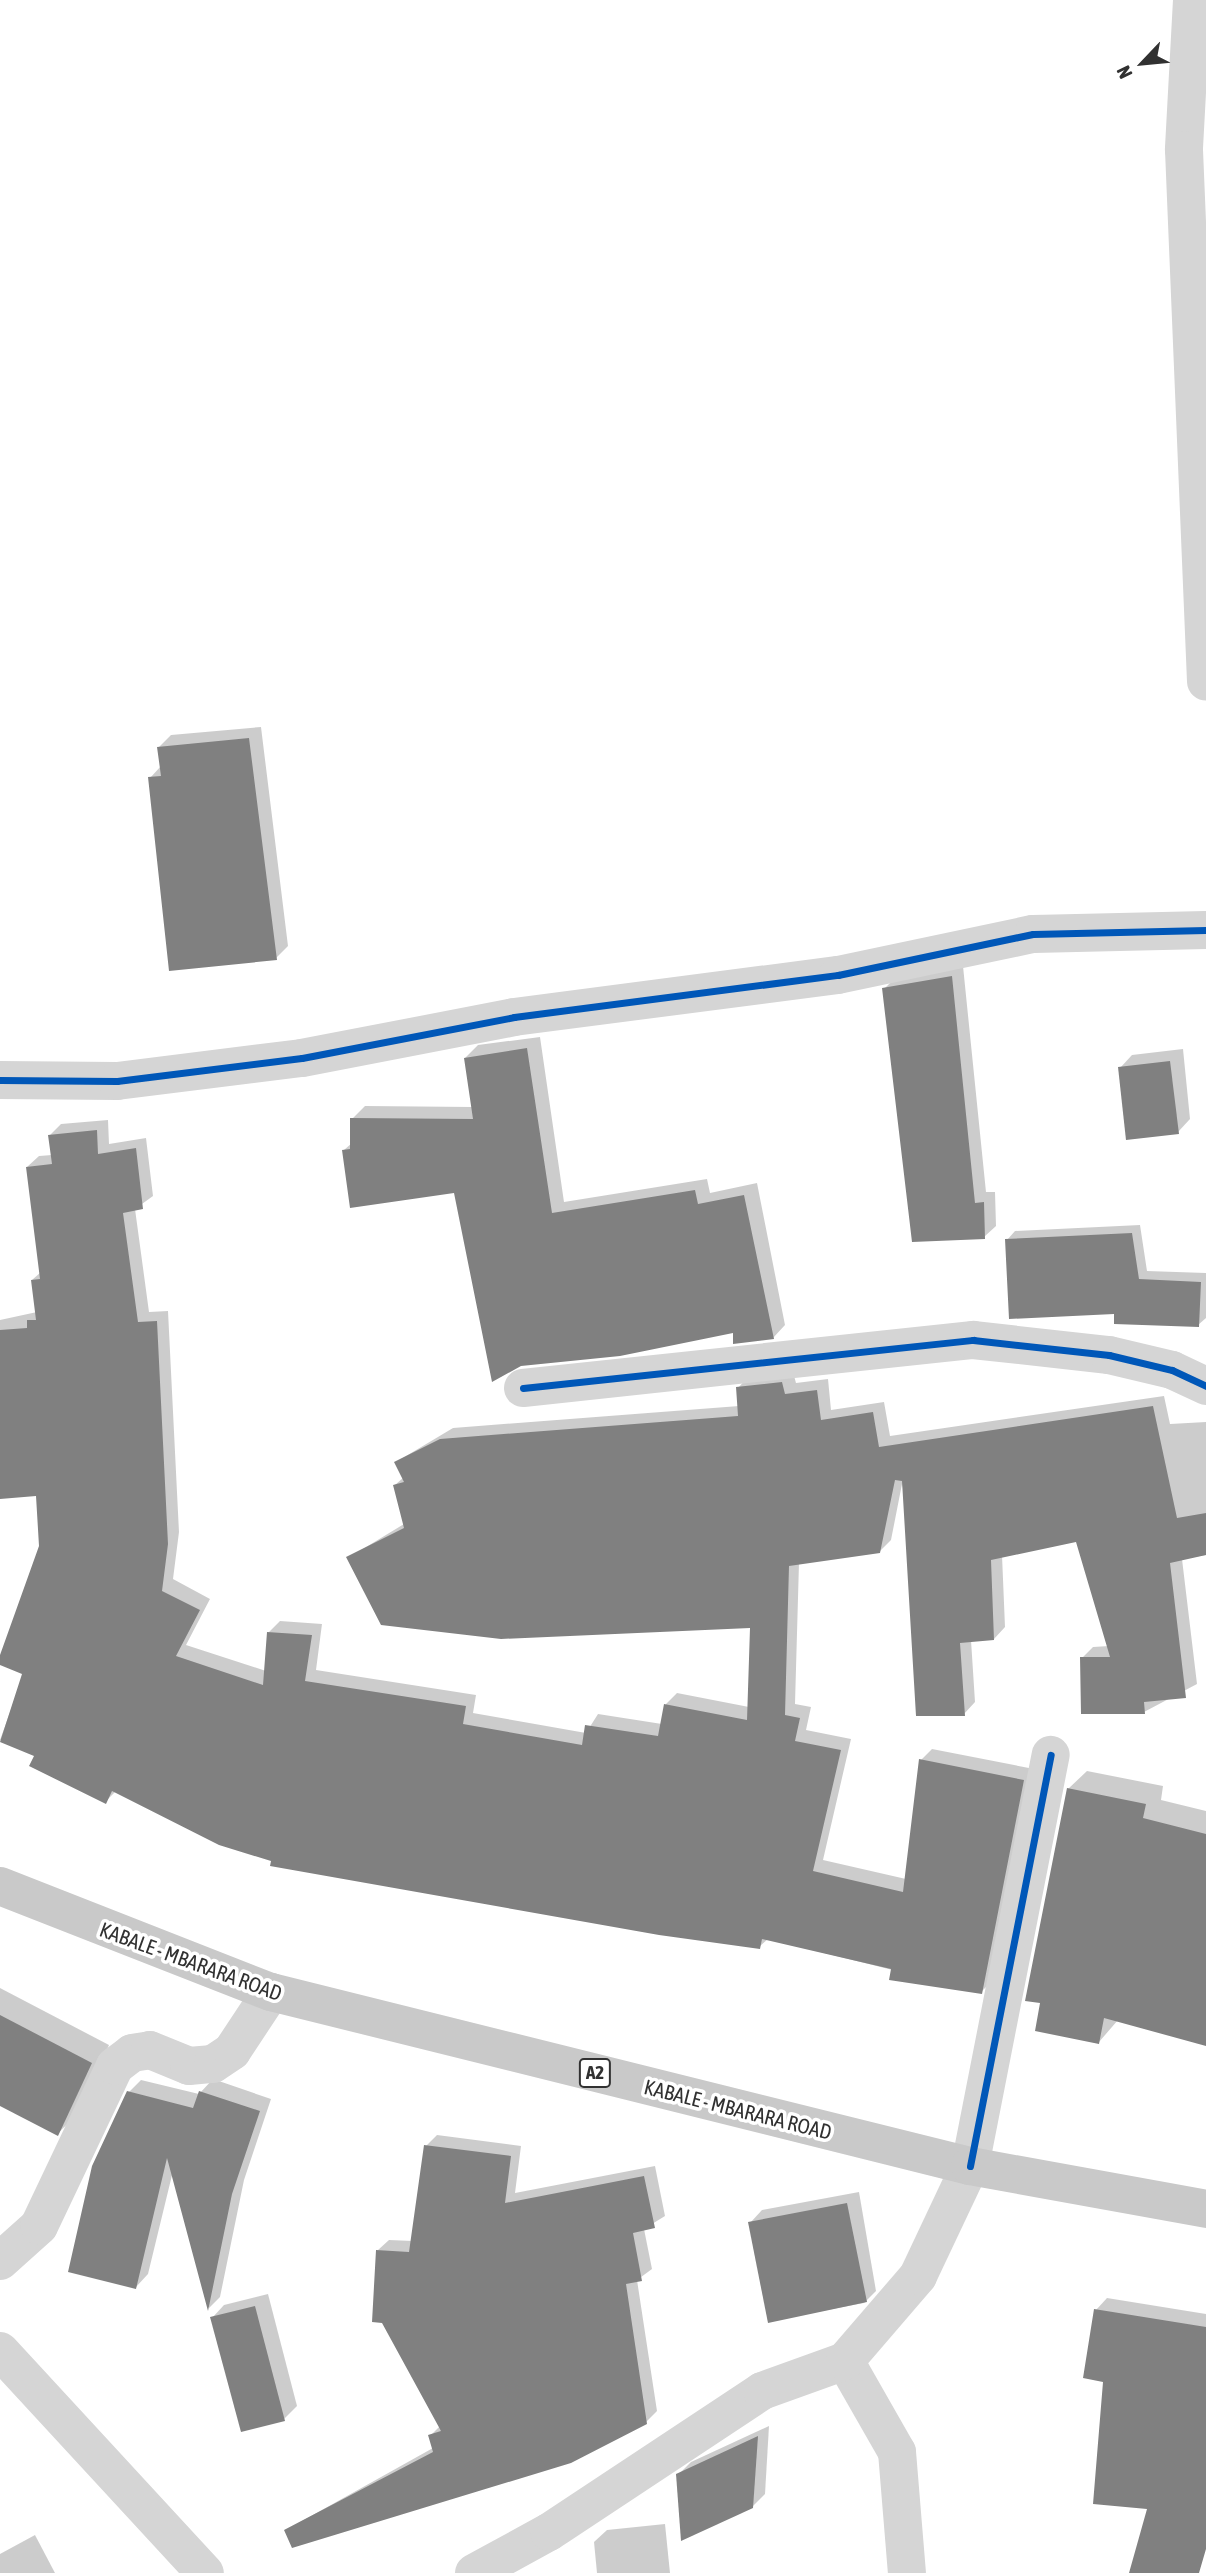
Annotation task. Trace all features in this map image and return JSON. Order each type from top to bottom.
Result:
[{"type":"main road","name":"KABALE - MBARARA ROAD","points":[[0,1886],[271,1992],[971,2166],[1206,2208]]},
{"type":"street","points":[[1192,0],[1184,150],[1206,682]]},
{"type":"street","points":[[0,1080],[117,1081],[302,1058],[514,1017],[838,975],[1033,934],[1206,930]]},
{"type":"street","points":[[523,1388],[973,1340],[1109,1355],[1172,1370],[1206,1386]]},
{"type":"street","points":[[474,2573],[548,2532],[762,2390],[845,2361],[918,2276],[971,2166],[1051,1755]]},
{"type":"street","points":[[0,2261],[39,2226],[115,2066],[132,2053],[150,2050],[189,2066],[213,2064],[232,2052],[271,1992]]},
{"type":"street","points":[[0,2351],[205,2573]]},
{"type":"street","points":[[845,2361],[897,2452],[907,2573]]},
{"type":"building","points":[[249,738],[277,960],[169,971],[148,777],[161,776],[157,747]]},
{"type":"building","points":[[952,976],[975,1203],[984,1202],[985,1239],[912,1242],[882,988]]},
{"type":"building","points":[[527,1048],[552,1213],[695,1190],[698,1204],[744,1195],[774,1339],[733,1344],[733,1333],[620,1356],[521,1366],[492,1382],[454,1193],[350,1208],[342,1150],[350,1149],[350,1118],[473,1119],[464,1058]]},
{"type":"building","points":[[1170,1061],[1179,1134],[1126,1140],[1118,1067]]},
{"type":"building","points":[[97,1130],[98,1154],[136,1148],[143,1209],[123,1213],[138,1322],[157,1321],[168,1544],[162,1591],[200,1610],[176,1656],[263,1685],[267,1632],[312,1635],[305,1681],[466,1706],[463,1724],[582,1745],[585,1725],[658,1736],[664,1704],[747,1720],[750,1628],[501,1639],[381,1625],[346,1557],[404,1528],[393,1485],[404,1482],[394,1462],[440,1439],[738,1416],[736,1387],[782,1382],[785,1394],[817,1390],[821,1420],[873,1412],[879,1447],[1153,1406],[1177,1518],[1206,1513],[1206,1555],[1170,1563],[1186,1698],[1144,1702],[1145,1714],[1081,1714],[1080,1657],[1110,1657],[1076,1542],[991,1560],[994,1640],[960,1643],[965,1716],[916,1716],[902,1481],[895,1480],[880,1553],[789,1566],[785,1715],[800,1718],[795,1741],[841,1750],[813,1871],[903,1892],[919,1759],[1024,1780],[982,1994],[889,1980],[891,1969],[762,1939],[760,1949],[659,1935],[270,1866],[271,1861],[219,1845],[112,1791],[106,1804],[29,1766],[34,1756],[0,1742],[22,1674],[0,1665],[0,1655],[39,1546],[36,1496],[0,1499],[0,1330],[27,1328],[27,1320],[36,1320],[31,1280],[40,1279],[26,1167],[52,1164],[48,1135]]},
{"type":"building","points":[[1132,1233],[1139,1279],[1201,1282],[1199,1327],[1114,1324],[1114,1314],[1009,1319],[1005,1239]]},
{"type":"building","points":[[1067,1788],[1146,1804],[1143,1818],[1206,1834],[1206,2046],[1104,2018],[1099,2044],[1035,2031],[1040,2003],[1025,2001]]},
{"type":"building","points":[[0,2015],[92,2063],[58,2136],[0,2106]]},
{"type":"building","points":[[127,2091],[193,2108],[199,2091],[260,2111],[232,2194],[208,2311],[167,2158],[136,2289],[68,2272],[92,2166]]},
{"type":"building","points":[[424,2145],[511,2156],[505,2203],[644,2176],[655,2228],[633,2233],[642,2281],[626,2284],[647,2424],[571,2463],[292,2548],[284,2530],[433,2452],[428,2435],[441,2431],[382,2323],[372,2322],[376,2250],[409,2252]]},
{"type":"building","points":[[847,2203],[867,2302],[768,2323],[748,2222]]},
{"type":"building","points":[[255,2306],[285,2421],[241,2432],[210,2317]]},
{"type":"building","points":[[1094,2309],[1206,2327],[1206,2549],[1199,2573],[1129,2573],[1147,2509],[1093,2504],[1103,2382],[1083,2378]]},
{"type":"building","points":[[758,2436],[753,2508],[681,2541],[676,2474]]},
{"type":"cycle path","points":[[0,1080],[117,1081],[302,1058],[514,1017],[838,975],[1033,934],[1206,930]]},
{"type":"cycle path","points":[[523,1388],[973,1340],[1109,1355],[1172,1370],[1206,1386]]},
{"type":"cycle path","points":[[970,2166],[1051,1755]]}]
